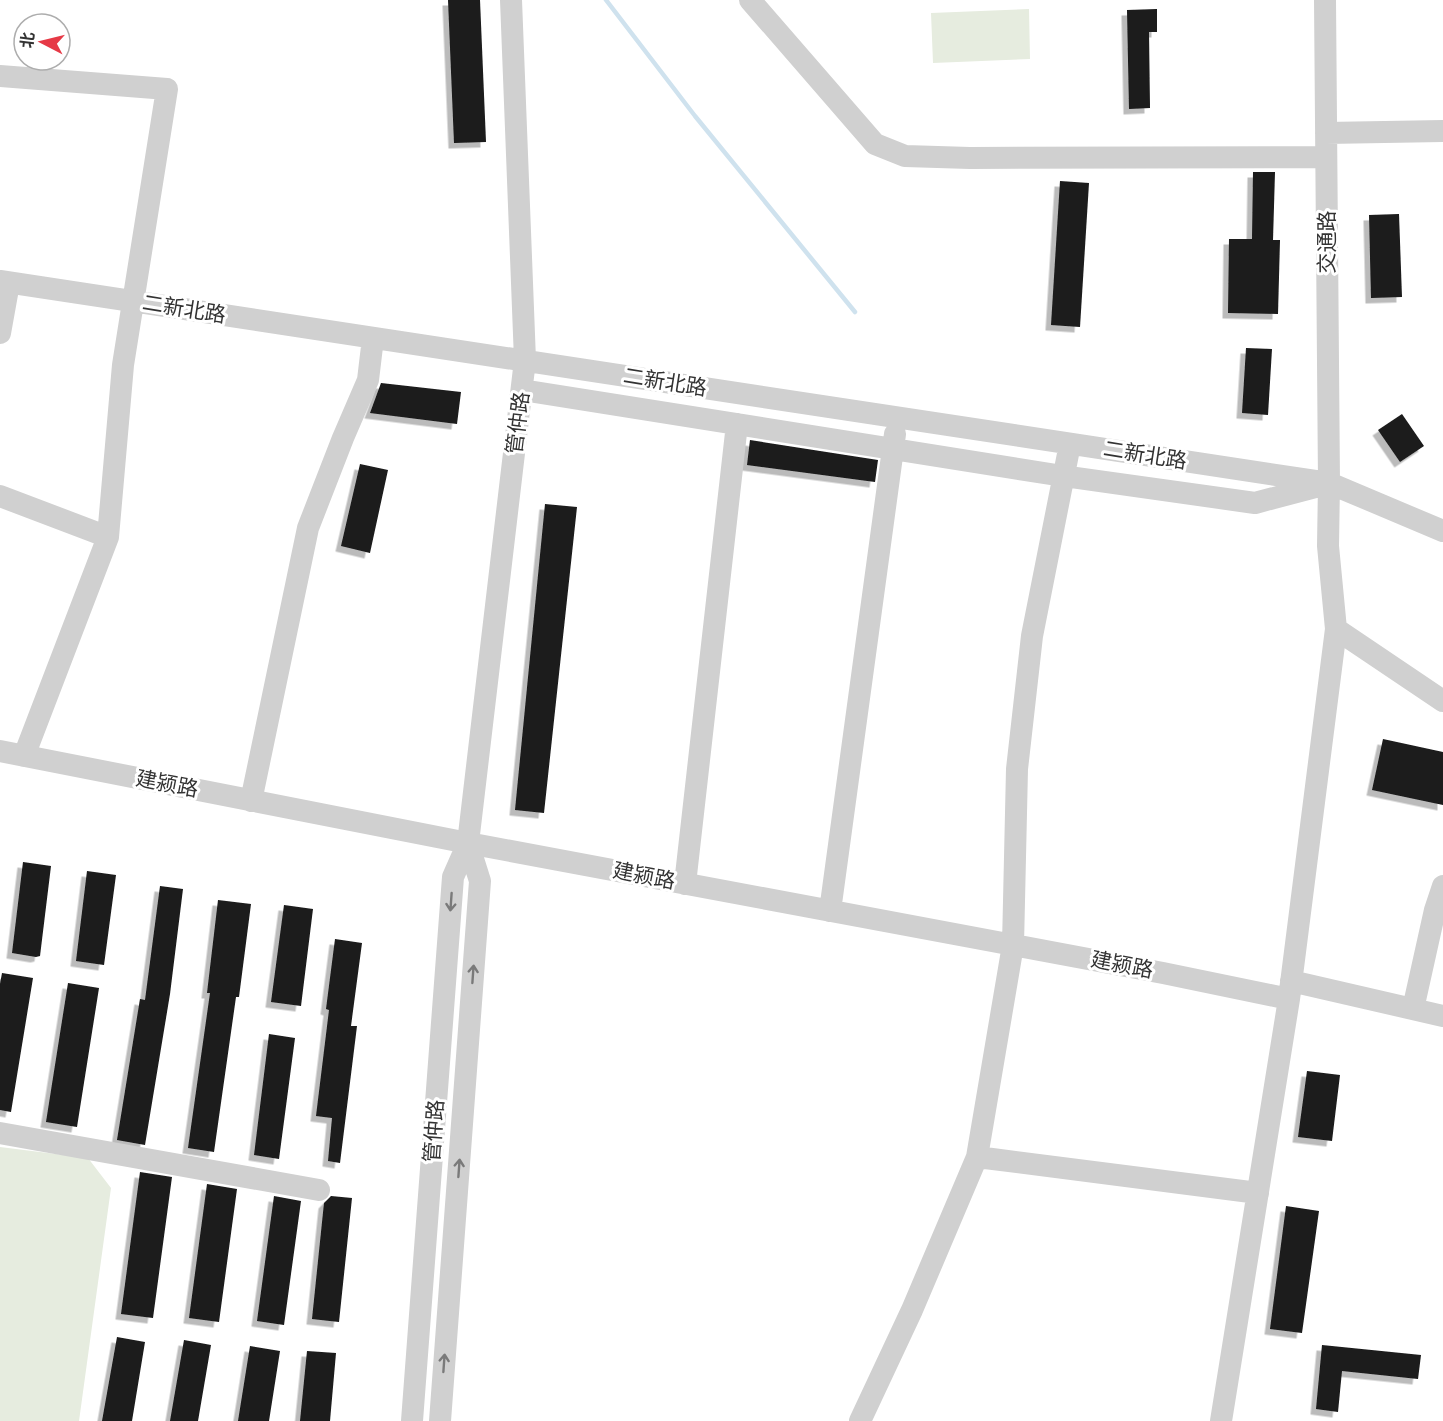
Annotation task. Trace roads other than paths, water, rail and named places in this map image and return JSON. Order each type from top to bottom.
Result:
[{"type":"street","name":"管仲路","points":[[412,1421],[453,877],[468,843],[525,360],[512,0]]},
{"type":"street","points":[[750,0],[876,144],[905,156],[1326,158]]},
{"type":"street","name":"交通路","points":[[1221,1421],[1290,990],[1336,629],[1328,546],[1325,0]]},
{"type":"street","points":[[0,76],[167,89],[123,365],[108,537],[24,756]]},
{"type":"street","points":[[1326,134],[1443,131]]},
{"type":"street","name":"二新北路","points":[[4,282],[1329,483],[1443,531]]},
{"type":"street","points":[[0,333],[4,282]]},
{"type":"street","points":[[251,801],[308,528],[368,380],[373,338]]},
{"type":"street","points":[[522,390],[1063,476],[1255,502],[1329,483]]},
{"type":"street","points":[[830,911],[897,417]]},
{"type":"street","points":[[685,884],[737,424]]},
{"type":"street","points":[[860,1421],[912,1310],[977,1157],[1013,945],[1017,769],[1032,636],[1070,444]]},
{"type":"street","points":[[0,496],[108,537]]},
{"type":"street","points":[[1336,629],[1443,700]]},
{"type":"street","name":"建颍路","points":[[0,751],[468,843],[1013,945],[1413,1009],[1443,1016]]},
{"type":"street","name":"管仲路","points":[[440,1421],[480,881],[468,843]]},
{"type":"street","points":[[1413,1009],[1435,910],[1443,886]]},
{"type":"street","points":[[0,1133],[319,1190]]},
{"type":"street","points":[[977,1157],[1258,1193]]},
{"type":"waterway","points":[[606,0],[695,116],[855,312]]}]
